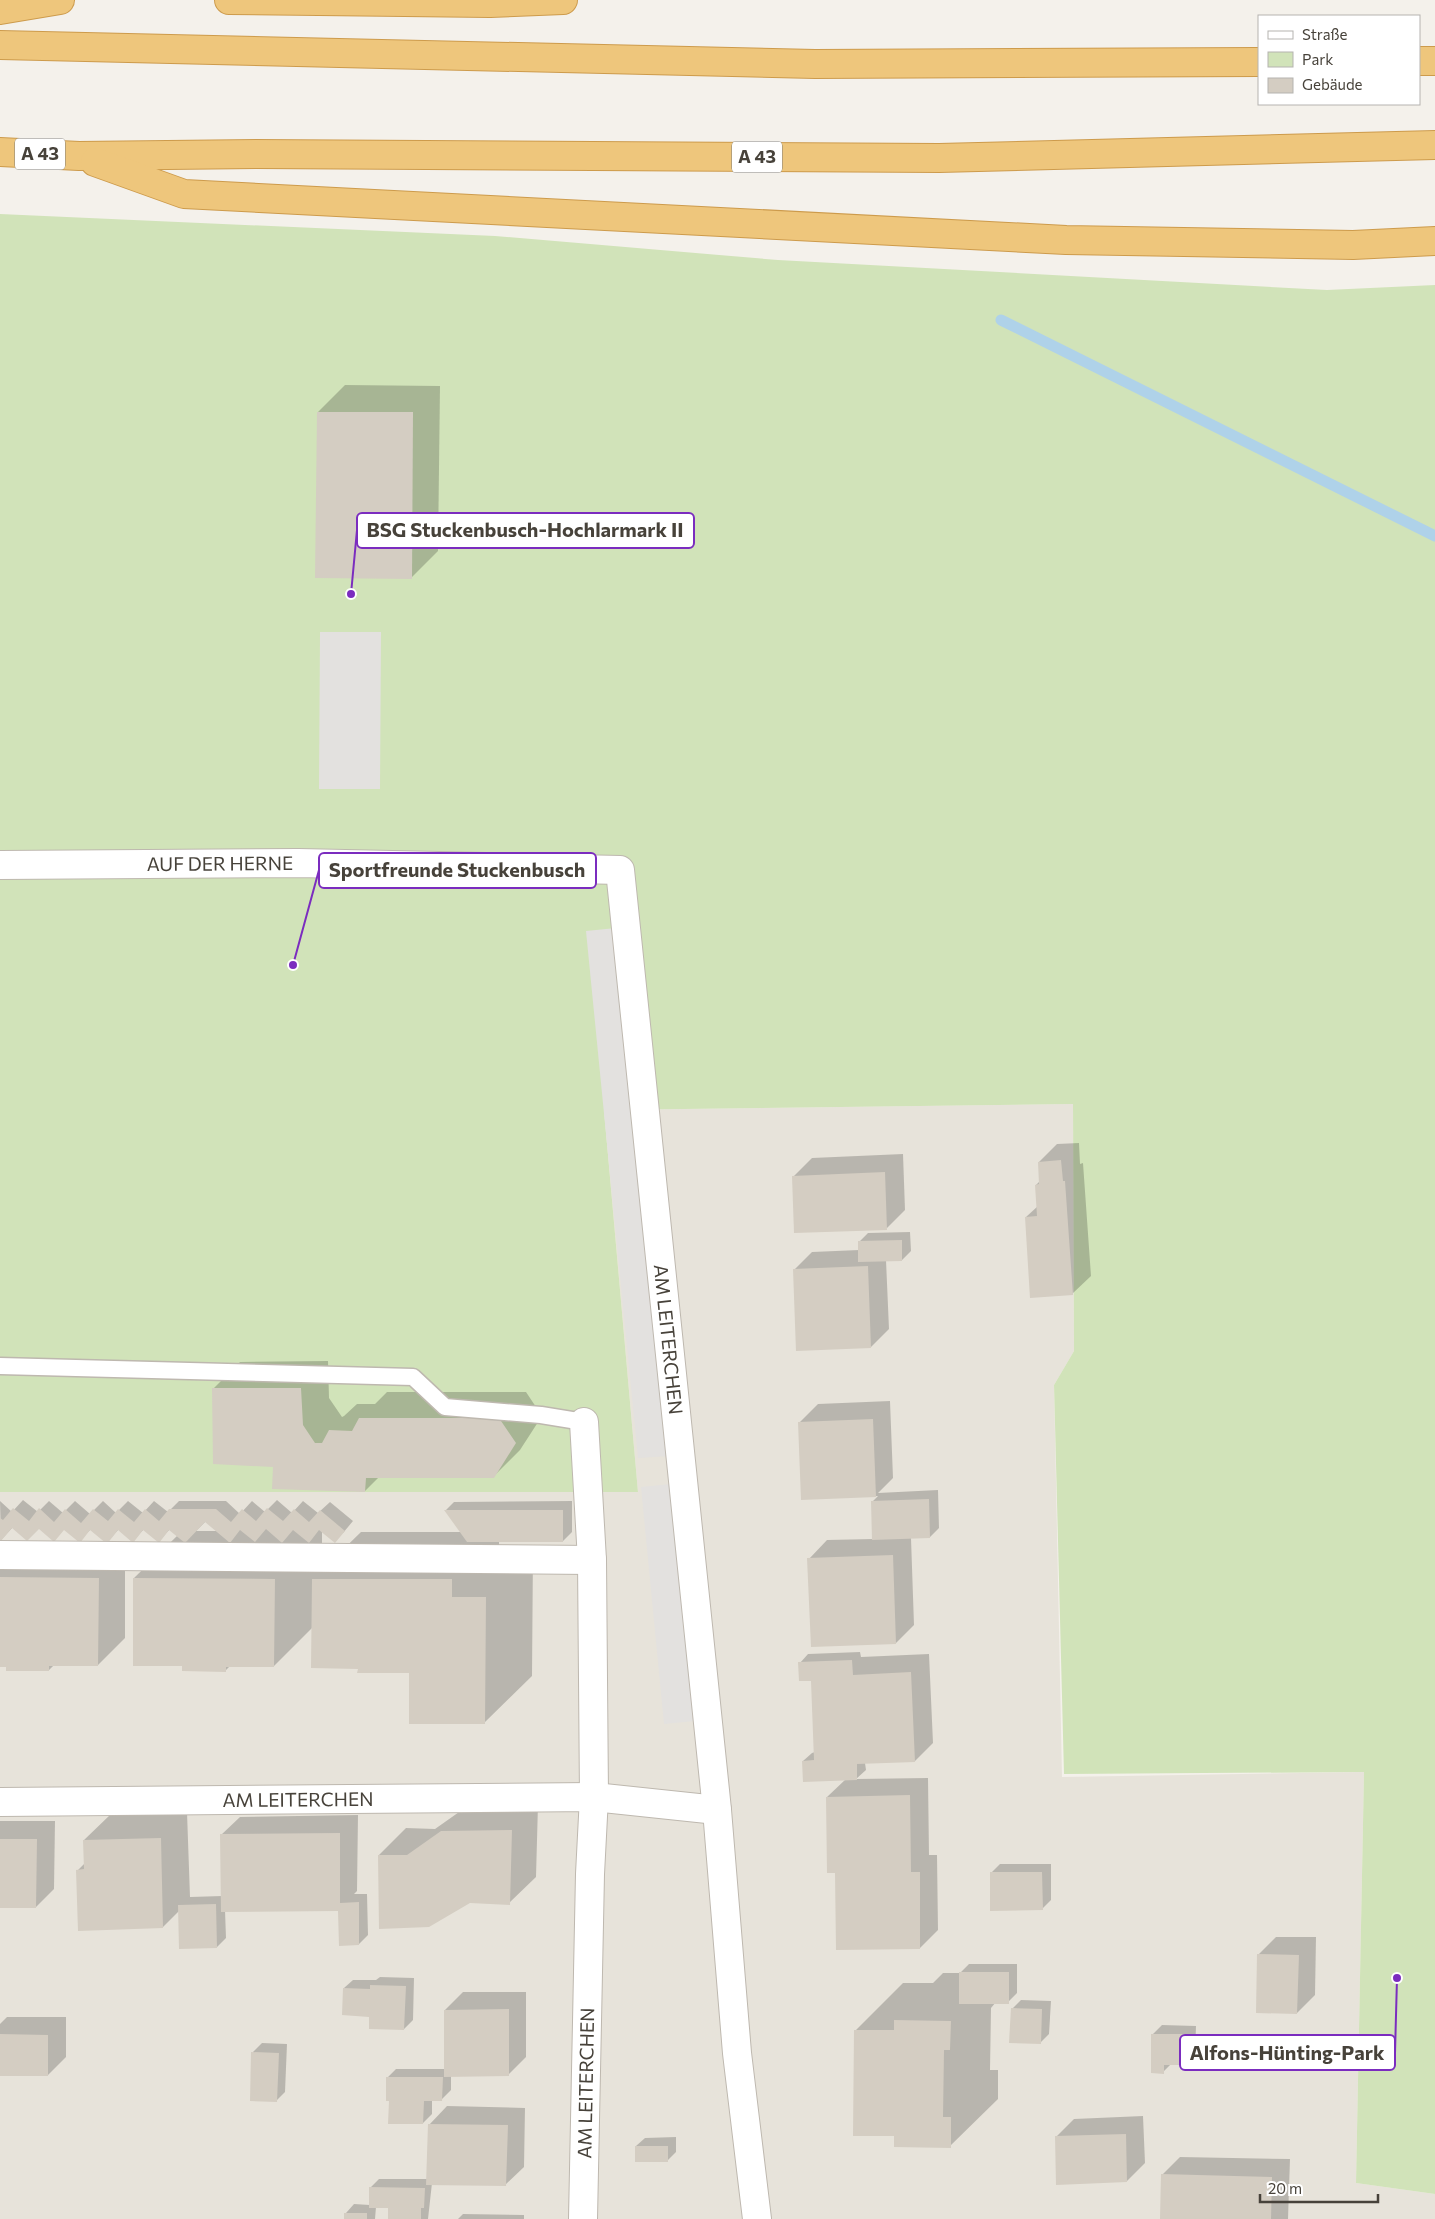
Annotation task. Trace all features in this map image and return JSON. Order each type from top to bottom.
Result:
[{"type":"highway","points":[[0,10],[60,0]]},
{"type":"highway","points":[[229,0],[490,3],[563,0]]},
{"type":"highway","points":[[0,45],[815,64],[1258,62]]},
{"type":"highway","points":[[1420,61],[1435,61]]},
{"type":"highway","name":"A 43","points":[[0,152],[79,156],[276,154],[939,158],[1435,145]]},
{"type":"highway","points":[[79,156],[184,194],[1066,240],[1353,245],[1435,241]]},
{"type":"street","name":"AUF DER HERNE","points":[[0,865],[298,863],[620,870]]},
{"type":"street","name":"AM LEITERCHEN","points":[[620,870],[717,1810],[737,2053],[757,2219]]},
{"type":"street","name":"AM LEITERCHEN","points":[[583,2219],[590,1874],[594,1797],[592,1560],[584,1422]]},
{"type":"street","points":[[0,1555],[592,1560]]},
{"type":"street","name":"AM LEITERCHEN","points":[[0,1802],[594,1797],[717,1810]]},
{"type":"lane","points":[[0,1366],[413,1377],[445,1407],[541,1415],[584,1422]]},
{"type":"shaded area","points":[[320,632],[381,632],[380,789],[319,789]]},
{"type":"shaded area","points":[[616,928],[667,1456],[638,1458],[586,931]]},
{"type":"shaded area","points":[[1073,1104],[1074,1351],[1054,1385],[1062,1777],[1364,1772],[1356,2183],[1435,2194],[1435,2219],[0,2219],[0,1492],[638,1492],[604,1110]]},
{"type":"shaded area","points":[[671,1484],[695,1721],[664,1724],[641,1487]]},
{"type":"green space","points":[[0,214],[495,236],[778,260],[1327,290],[1435,285],[1435,2194],[1356,2183],[1364,1772],[1064,1774],[1054,1385],[1074,1351],[1073,1104],[604,1110],[638,1492],[0,1492]]},
{"type":"building","points":[[317,412],[413,412],[412,579],[315,578]]},
{"type":"building","points":[[1061,1160],[1063,1181],[1065,1181],[1073,1295],[1030,1298],[1025,1217],[1037,1216],[1035,1185],[1039,1184],[1038,1162]]},
{"type":"building","points":[[885,1172],[887,1230],[794,1233],[792,1176]]},
{"type":"building","points":[[902,1240],[902,1261],[858,1262],[858,1241]]},
{"type":"building","points":[[868,1266],[871,1348],[796,1351],[793,1269]]},
{"type":"building","points":[[212,1388],[301,1388],[303,1425],[315,1443],[322,1443],[329,1430],[352,1431],[359,1418],[499,1418],[516,1443],[494,1478],[366,1478],[365,1492],[272,1489],[273,1467],[213,1464]]},
{"type":"building","points":[[873,1419],[876,1497],[801,1500],[798,1422]]},
{"type":"building","points":[[929,1499],[930,1538],[872,1540],[871,1501]]},
{"type":"building","points":[[13,1508],[29,1521],[39,1508],[54,1522],[65,1509],[81,1523],[93,1509],[108,1521],[118,1509],[134,1522],[145,1509],[159,1521],[169,1509],[216,1509],[231,1522],[242,1509],[256,1521],[267,1508],[283,1521],[294,1509],[309,1522],[320,1510],[345,1531],[335,1543],[319,1530],[309,1543],[293,1530],[282,1543],[266,1529],[255,1542],[240,1530],[230,1543],[205,1522],[185,1543],[169,1530],[159,1543],[143,1530],[133,1543],[118,1530],[107,1544],[90,1530],[80,1543],[64,1530],[54,1542],[39,1529],[27,1541],[12,1528],[0,1542],[0,1518],[3,1520]]},
{"type":"building","points":[[444,1510],[563,1510],[563,1542],[467,1542]]},
{"type":"building","points":[[893,1555],[896,1644],[811,1647],[807,1558]]},
{"type":"building","points":[[0,1577],[99,1578],[98,1666],[49,1666],[49,1671],[6,1671],[6,1667],[0,1667]]},
{"type":"building","points":[[133,1578],[275,1579],[274,1667],[226,1667],[226,1672],[182,1671],[182,1666],[133,1666]]},
{"type":"building","points":[[312,1579],[452,1579],[452,1597],[486,1597],[485,1724],[409,1724],[409,1673],[357,1673],[358,1669],[311,1668]]},
{"type":"building","points":[[852,1660],[853,1675],[911,1672],[915,1762],[857,1764],[857,1780],[803,1782],[802,1761],[814,1760],[811,1681],[799,1681],[798,1662]]},
{"type":"building","points":[[910,1795],[911,1872],[920,1872],[920,1949],[836,1950],[835,1873],[827,1873],[826,1797]]},
{"type":"building","points":[[512,1830],[510,1905],[470,1903],[429,1927],[379,1929],[378,1855],[407,1855],[441,1831]]},
{"type":"building","points":[[340,1833],[340,1903],[359,1902],[359,1945],[339,1946],[338,1911],[221,1912],[220,1834]]},
{"type":"building","points":[[161,1838],[163,1928],[78,1931],[76,1870],[84,1869],[83,1840]]},
{"type":"building","points":[[0,1839],[37,1839],[36,1908],[0,1908]]},
{"type":"building","points":[[990,1872],[1042,1872],[1043,1910],[990,1911]]},
{"type":"building","points":[[216,1904],[217,1948],[179,1949],[178,1905]]},
{"type":"building","points":[[1257,1954],[1299,1955],[1297,2014],[1256,2013]]},
{"type":"building","points":[[959,1972],[1009,1972],[1009,2004],[959,2004]]},
{"type":"building","points":[[370,1985],[406,1986],[404,2030],[369,2029],[369,2017],[342,2015],[343,1988],[370,1989]]},
{"type":"building","points":[[1011,2008],[1042,2009],[1041,2044],[1009,2043]]},
{"type":"building","points":[[509,2009],[509,2076],[444,2077],[444,2010]]},
{"type":"building","points":[[894,2020],[951,2021],[950,2050],[944,2050],[943,2117],[951,2117],[951,2148],[894,2147],[894,2136],[853,2136],[854,2030],[894,2030]]},
{"type":"building","points":[[0,2034],[48,2035],[48,2076],[0,2076]]},
{"type":"building","points":[[1151,2034],[1187,2034],[1187,2065],[1164,2065],[1164,2074],[1151,2073]]},
{"type":"building","points":[[251,2052],[279,2053],[277,2102],[250,2101]]},
{"type":"building","points":[[386,2077],[443,2077],[442,2101],[424,2101],[423,2124],[388,2124],[389,2101],[386,2101]]},
{"type":"building","points":[[428,2124],[508,2125],[506,2186],[426,2185]]},
{"type":"building","points":[[1126,2134],[1127,2182],[1056,2185],[1055,2136]]},
{"type":"building","points":[[635,2146],[668,2146],[668,2162],[635,2162]]},
{"type":"building","points":[[1161,2174],[1272,2177],[1271,2219],[1160,2219]]},
{"type":"building","points":[[369,2187],[425,2188],[424,2208],[421,2208],[421,2219],[388,2219],[388,2208],[369,2208]]},
{"type":"building","points":[[344,2213],[367,2213],[367,2219],[344,2219]]},
{"type":"waterway","points":[[1001,320],[1435,536]]},
{"type":"place","name":"BSG Stuckenbusch-Hochlarmark II","points":[[351,594]]},
{"type":"place","name":"Sportfreunde Stuckenbusch","points":[[293,965]]},
{"type":"place","name":"Alfons-Hünting-Park","points":[[1397,1978]]}]
